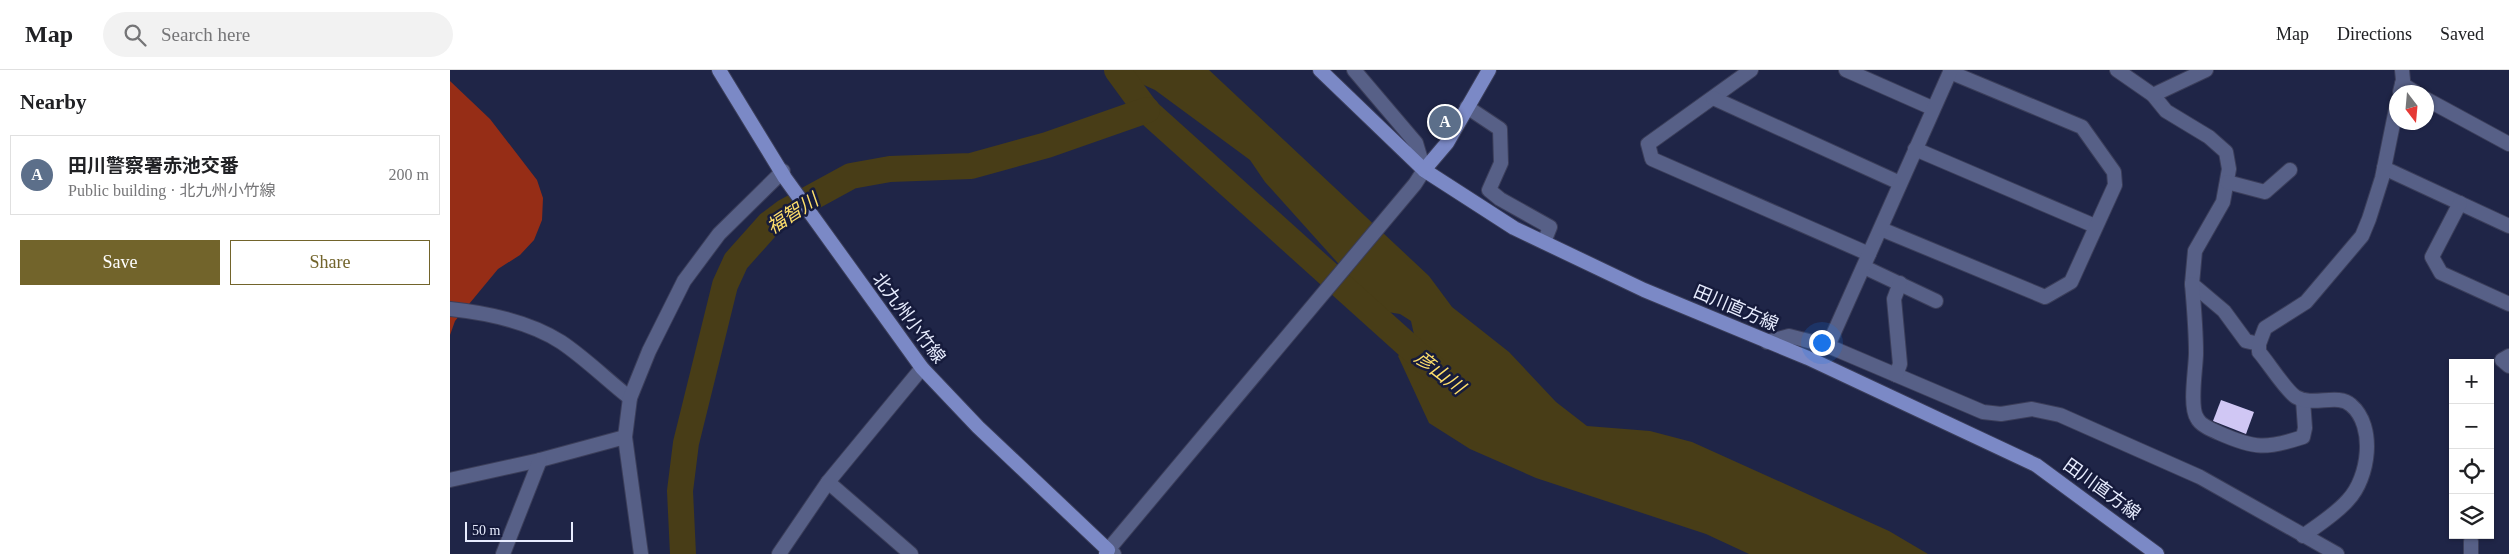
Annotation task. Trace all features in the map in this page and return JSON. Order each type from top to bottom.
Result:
[{"type":"main road","name":"北九州小竹線","points":[[719,70],[815,222],[922,368],[978,427],[1109,553]]},
{"type":"main road","name":"田川直方線","points":[[1320,70],[1424,170],[1514,228],[1644,290],[1808,358],[2036,465],[2157,554]]},
{"type":"main road","points":[[1424,170],[1447,142],[1489,70]]},
{"type":"street","points":[[1109,553],[1120,536],[1415,184],[1424,170],[1416,143],[1354,70]]},
{"type":"street","points":[[1751,70],[1648,144],[1652,159],[1866,261],[1900,283],[1936,301]]},
{"type":"street","points":[[1846,70],[1932,108]]},
{"type":"street","points":[[2117,70],[2153,95],[2166,111],[2209,137],[2226,152],[2229,169],[2223,202],[2195,251],[2192,284],[2196,353],[2194,407],[2197,419],[2211,430],[2244,445],[2260,447],[2282,444],[2303,437],[2305,428],[2303,400]]},
{"type":"street","points":[[2153,95],[2206,70]]},
{"type":"street","points":[[2401,85],[2402,70]]},
{"type":"street","points":[[1828,346],[1882,229],[1932,108],[1950,71],[2082,127],[2114,172],[2115,185],[2071,282],[2045,297],[1882,229]]},
{"type":"street","points":[[1713,98],[1900,183]]},
{"type":"street","points":[[2434,103],[2509,144]]},
{"type":"street","points":[[1468,107],[1500,129],[1500,163],[1489,190],[1550,228],[1544,242]]},
{"type":"street","points":[[2303,536],[2348,500],[2360,482],[2367,440],[2363,421],[2351,404],[2340,399],[2309,402],[2294,396],[2260,352],[2259,344],[2265,328],[2306,302],[2362,236],[2384,168],[2392,130]]},
{"type":"street","points":[[1915,150],[2095,226]]},
{"type":"street","points":[[2384,168],[2509,226]]},
{"type":"street","points":[[2227,182],[2265,192],[2290,170]]},
{"type":"street","points":[[642,554],[626,437],[630,398],[649,351],[684,281],[719,234],[784,175]]},
{"type":"street","points":[[2460,203],[2432,257],[2441,273],[2509,304]]},
{"type":"street","points":[[1896,375],[1900,364],[1894,298],[1900,283]]},
{"type":"street","points":[[2192,284],[2224,311],[2246,341],[2259,344]]},
{"type":"street","points":[[450,309],[481,313],[522,324],[560,342],[630,398]]},
{"type":"street","points":[[1768,342],[1789,336],[1828,346],[1983,412],[2001,414],[2032,409],[2060,416],[2200,477],[2337,554]]},
{"type":"street","points":[[2509,356],[2502,360],[2509,366]]},
{"type":"street","points":[[779,554],[828,482],[922,368]]},
{"type":"street","points":[[450,480],[540,460],[626,437]]},
{"type":"street","points":[[503,554],[540,460]]},
{"type":"street","points":[[828,482],[911,554]]},
{"type":"shaded area","points":[[450,81],[490,119],[537,180],[543,198],[542,220],[534,240],[520,255],[498,269],[455,321],[450,335]]},
{"type":"water","points":[[1111,70],[1209,70],[1429,276],[1452,307],[1509,352],[1556,402],[1587,426],[1650,431],[1692,442],[1889,531],[1928,554],[1749,554],[1706,534],[1536,478],[1470,449],[1429,423],[1398,356],[1415,339],[1411,321],[1400,314],[1381,311],[1265,182],[1250,160],[1155,90]]},
{"type":"building","points":[[2221,400],[2254,412],[2246,434],[2213,421]]},
{"type":"waterway","name":"彦山川","points":[[1117,70],[1147,111],[1434,369]]},
{"type":"waterway","name":"福智川","points":[[683,554],[680,491],[686,443],[725,285],[736,261],[769,224],[785,212],[851,176],[890,169],[971,166],[1047,145],[1147,110]]},
{"type":"place","name":"田川警察署赤池交番","points":[[1445,122]]}]
